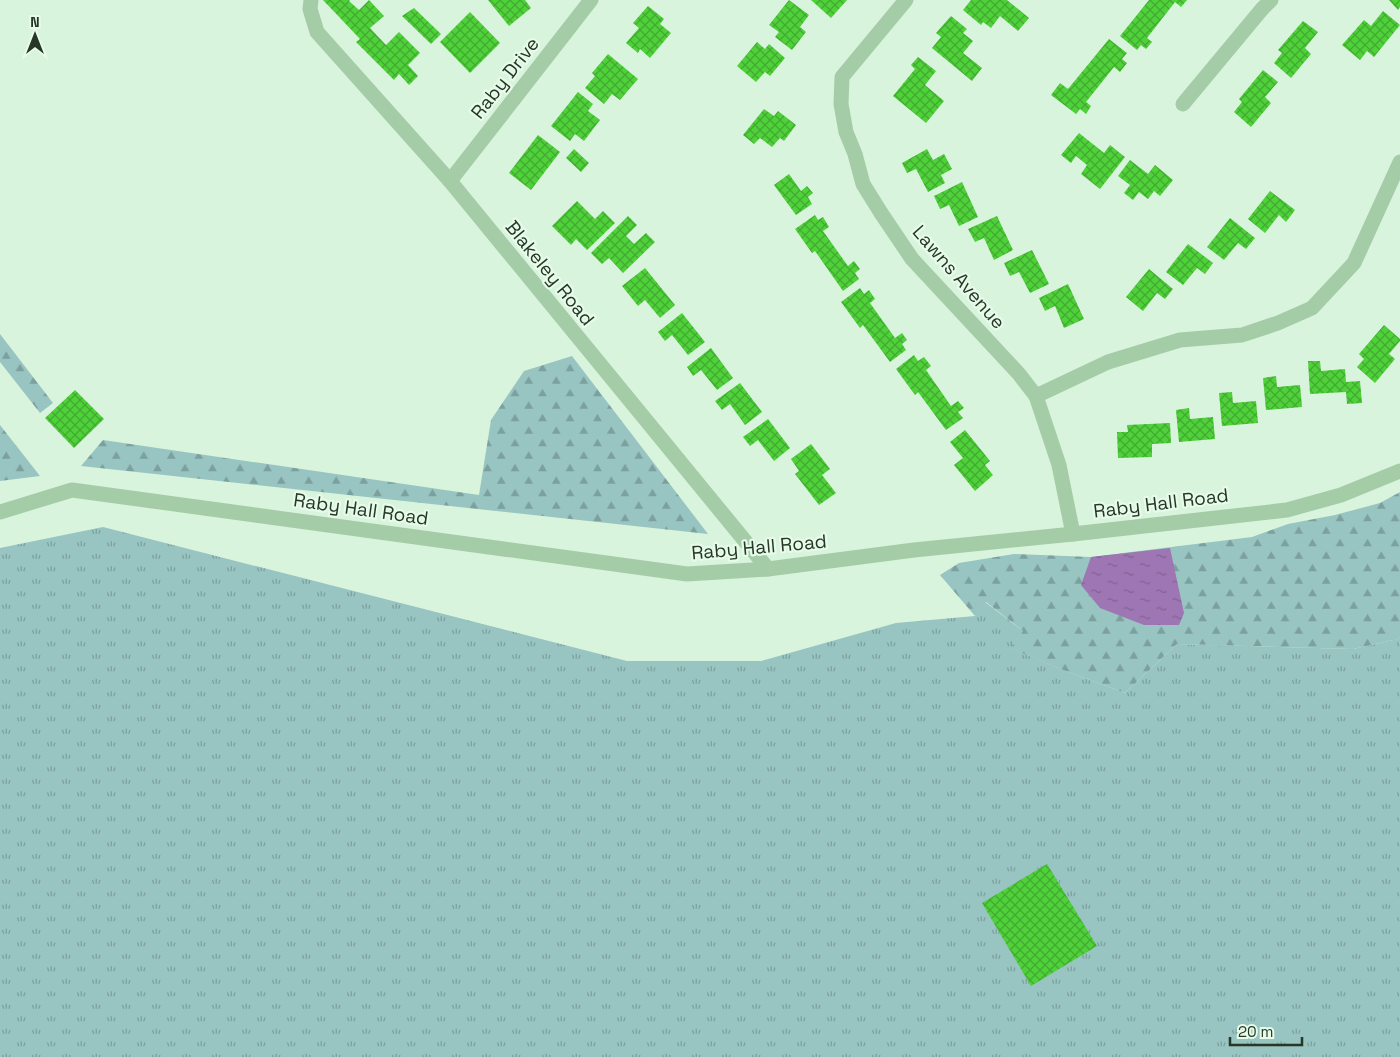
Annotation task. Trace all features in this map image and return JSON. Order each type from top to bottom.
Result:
[{"type":"street","name":"Blakeley Road","points":[[311,0],[310,9],[317,32],[450,181],[768,570]]},
{"type":"street","name":"Raby Drive","points":[[450,181],[591,0]]},
{"type":"street","name":"Lawns Avenue","points":[[906,0],[842,77],[841,104],[846,132],[863,184],[912,259],[1019,374],[1036,396],[1059,465],[1073,534]]},
{"type":"street","points":[[1183,104],[1262,9],[1272,0]]},
{"type":"street","points":[[1036,396],[1108,362],[1180,340],[1242,335],[1278,323],[1312,308],[1354,263],[1400,162]]},
{"type":"street","name":"Raby Hall Road","points":[[0,512],[72,490],[686,574],[768,570],[914,550],[1288,510],[1341,495],[1400,471]]},
{"type":"green space","points":[[0,334],[53,403],[40,413],[0,362]]},
{"type":"green space","points":[[572,356],[708,534],[81,466],[103,440],[479,495],[491,420],[524,371]]},
{"type":"green space","points":[[0,425],[40,476],[0,481]]},
{"type":"green space","points":[[1400,492],[1400,637],[1398,639],[1353,649],[1177,644],[1125,693],[1010,648],[1023,631],[986,602],[975,616],[940,575],[959,563],[1014,554],[1091,557],[1252,537],[1288,524],[1335,515],[1380,503]]},
{"type":"green space","points":[[103,527],[627,661],[761,661],[896,623],[975,616],[985,602],[1023,631],[1011,648],[1125,693],[1177,644],[1353,649],[1400,637],[1400,1057],[0,1057],[0,548]]},
{"type":"water","points":[[1170,548],[1184,613],[1179,625],[1144,625],[1100,608],[1081,585],[1091,557]]},
{"type":"building","points":[[323,0],[350,0],[359,10],[369,0],[384,16],[370,28],[386,45],[399,32],[420,53],[408,65],[418,76],[409,85],[399,74],[394,80],[356,42],[360,39]]},
{"type":"building","points":[[488,0],[525,0],[531,8],[509,26]]},
{"type":"building","points":[[789,0],[809,15],[800,27],[806,32],[792,50],[775,37],[779,32],[769,25]]},
{"type":"building","points":[[811,0],[847,0],[831,18]]},
{"type":"building","points":[[971,0],[1007,0],[1029,18],[1018,31],[1000,16],[991,28],[983,22],[981,25],[963,10]]},
{"type":"building","points":[[1149,0],[1187,0],[1181,7],[1175,2],[1147,38],[1152,42],[1146,49],[1141,45],[1137,50],[1120,36]]},
{"type":"building","points":[[1389,0],[1400,0],[1398,10]]},
{"type":"building","points":[[648,6],[664,19],[660,24],[671,33],[650,58],[640,49],[638,53],[626,43],[639,28],[633,23]]},
{"type":"building","points":[[414,8],[441,34],[431,44],[402,16]]},
{"type":"building","points":[[1383,11],[1400,25],[1374,57],[1367,51],[1360,60],[1342,45],[1364,20],[1371,26]]},
{"type":"building","points":[[470,12],[500,43],[470,73],[440,42]]},
{"type":"building","points":[[951,16],[967,29],[963,33],[973,41],[963,53],[982,68],[972,81],[932,48],[941,37],[936,33]]},
{"type":"building","points":[[1303,21],[1318,32],[1305,48],[1311,54],[1291,78],[1274,63],[1282,53],[1278,50]]},
{"type":"building","points":[[1109,39],[1127,53],[1122,59],[1127,63],[1120,72],[1114,67],[1086,102],[1091,106],[1086,114],[1080,109],[1076,114],[1051,95],[1060,83],[1068,89]]},
{"type":"building","points":[[757,42],[765,49],[769,44],[785,58],[770,76],[765,72],[756,82],[737,66]]},
{"type":"building","points":[[608,54],[638,79],[620,100],[612,94],[604,104],[585,88],[595,76],[592,73]]},
{"type":"building","points":[[918,57],[936,71],[925,85],[944,101],[926,123],[893,96],[915,69],[911,65]]},
{"type":"building","points":[[1263,70],[1278,82],[1265,97],[1271,103],[1251,127],[1234,112],[1242,102],[1239,99]]},
{"type":"building","points":[[578,92],[593,104],[588,111],[600,120],[584,141],[575,134],[570,141],[551,126]]},
{"type":"building","points":[[764,109],[774,116],[778,111],[796,125],[784,141],[780,138],[772,147],[760,138],[754,144],[743,135]]},
{"type":"building","points":[[1079,133],[1104,153],[1110,145],[1125,157],[1100,189],[1081,174],[1087,165],[1076,156],[1071,163],[1061,155]]},
{"type":"building","points":[[538,135],[560,152],[531,190],[509,173]]},
{"type":"building","points":[[574,149],[589,163],[581,172],[566,158]]},
{"type":"building","points":[[927,149],[933,160],[944,154],[952,169],[941,175],[945,183],[928,192],[916,169],[907,173],[902,163]]},
{"type":"building","points":[[1130,160],[1148,174],[1155,165],[1173,180],[1160,196],[1154,191],[1148,199],[1139,192],[1133,200],[1124,193],[1130,185],[1118,176]]},
{"type":"building","points":[[789,174],[801,191],[807,186],[813,193],[808,197],[812,204],[796,215],[774,185]]},
{"type":"building","points":[[962,182],[978,217],[959,226],[949,205],[940,209],[934,196]]},
{"type":"building","points":[[1270,191],[1295,210],[1286,222],[1279,215],[1265,233],[1248,219]]},
{"type":"building","points":[[577,201],[595,219],[603,211],[615,223],[587,250],[576,239],[571,245],[552,226]]},
{"type":"building","points":[[815,215],[818,220],[823,217],[829,227],[823,231],[848,266],[854,261],[860,269],[855,273],[859,279],[843,291],[815,251],[812,253],[795,229]]},
{"type":"building","points":[[628,216],[637,225],[626,236],[634,244],[646,233],[655,242],[623,273],[609,258],[602,264],[591,253]]},
{"type":"building","points":[[997,216],[1013,250],[994,260],[984,238],[975,242],[968,229]]},
{"type":"building","points":[[1230,218],[1255,238],[1246,249],[1238,243],[1224,260],[1207,247]]},
{"type":"building","points":[[1188,244],[1213,263],[1205,274],[1197,268],[1183,285],[1166,272]]},
{"type":"building","points":[[1032,250],[1049,284],[1030,293],[1019,272],[1010,276],[1004,263]]},
{"type":"building","points":[[645,268],[675,305],[660,318],[645,300],[638,306],[622,286]]},
{"type":"building","points":[[1149,269],[1173,289],[1165,299],[1157,293],[1143,311],[1126,297]]},
{"type":"building","points":[[1068,284],[1084,319],[1064,328],[1055,306],[1045,311],[1039,298]]},
{"type":"building","points":[[860,288],[864,294],[869,290],[875,299],[870,303],[895,338],[902,333],[907,340],[902,344],[906,350],[890,362],[863,325],[860,328],[841,302]]},
{"type":"building","points":[[682,313],[705,342],[688,355],[672,335],[665,341],[658,332]]},
{"type":"building","points":[[1384,325],[1400,341],[1389,354],[1395,359],[1375,383],[1357,367],[1364,359],[1359,354]]},
{"type":"building","points":[[711,348],[733,378],[717,390],[701,370],[693,376],[687,367]]},
{"type":"building","points":[[914,355],[918,361],[924,357],[931,366],[926,370],[951,406],[958,401],[964,408],[958,412],[963,418],[946,430],[918,392],[915,395],[896,369]]},
{"type":"building","points":[[1308,361],[1320,361],[1321,371],[1345,369],[1346,382],[1360,381],[1362,403],[1347,404],[1346,392],[1310,394]]},
{"type":"building","points":[[1276,376],[1277,387],[1300,385],[1302,407],[1266,410],[1263,378]]},
{"type":"building","points":[[740,383],[762,412],[745,425],[730,404],[722,410],[715,401]]},
{"type":"building","points":[[75,390],[104,419],[74,448],[45,418]]},
{"type":"building","points":[[1232,392],[1233,403],[1256,401],[1258,423],[1222,426],[1219,393]]},
{"type":"building","points":[[1189,408],[1190,419],[1213,417],[1215,439],[1179,442],[1176,410]]},
{"type":"building","points":[[768,419],[790,448],[774,461],[758,440],[750,446],[743,437]]},
{"type":"building","points":[[1170,423],[1171,443],[1152,444],[1152,457],[1118,458],[1117,432],[1128,432],[1127,425]]},
{"type":"building","points":[[965,430],[990,461],[985,465],[993,475],[975,491],[954,465],[963,458],[950,442]]},
{"type":"building","points":[[811,444],[830,469],[822,475],[836,493],[819,505],[795,474],[799,471],[791,459]]},
{"type":"building","points":[[1047,864],[1097,946],[1031,986],[982,903]]}]
